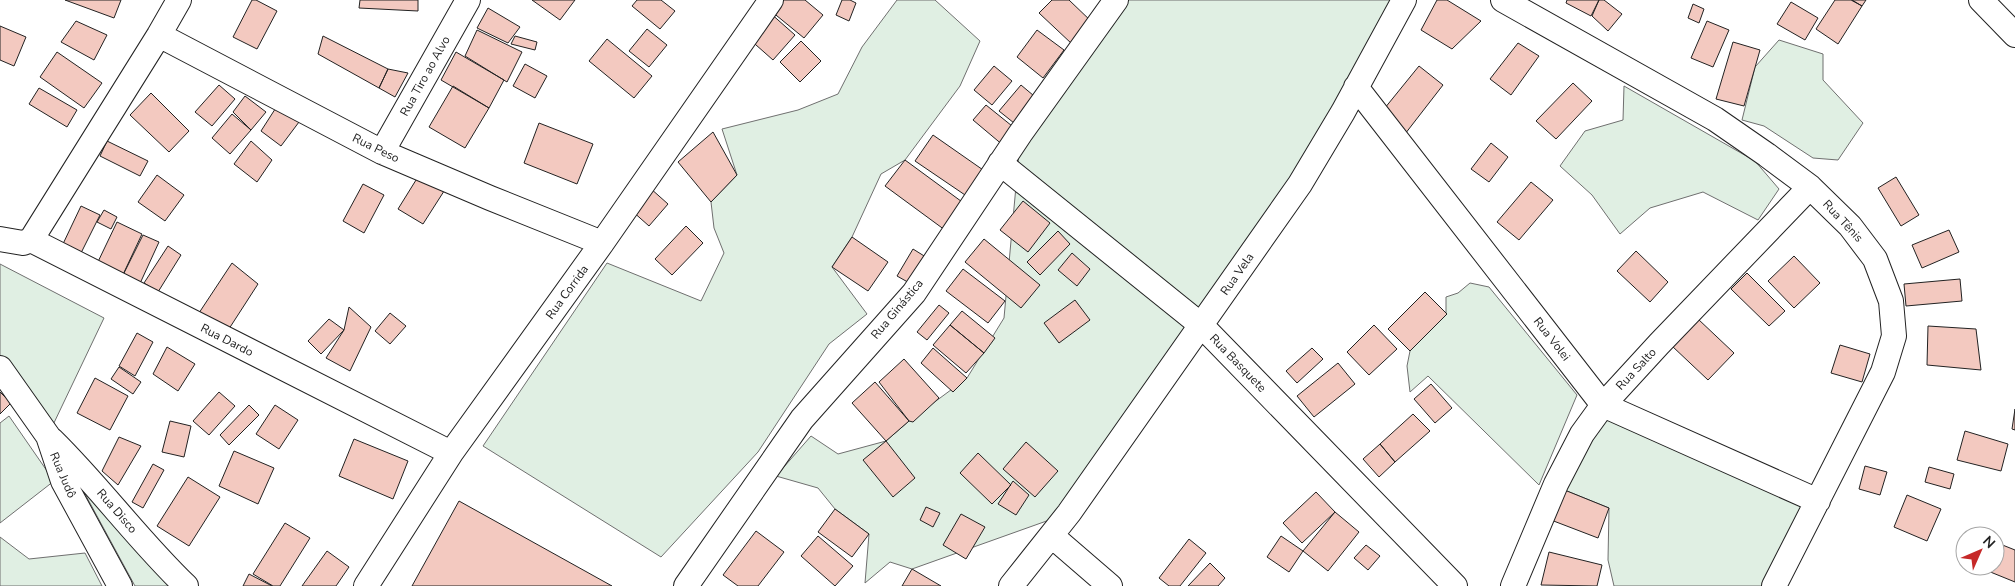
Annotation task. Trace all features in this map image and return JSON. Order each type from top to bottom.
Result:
[{"type":"street","points":[[31,240],[179,0]]},
{"type":"street","name":"Rua Tiro ao Alvo","points":[[382,152],[468,0]]},
{"type":"street","name":"Rua Corrida","points":[[366,586],[451,453],[602,243],[771,0]]},
{"type":"street","name":"Rua Ginástica","points":[[689,585],[802,419],[914,293],[1000,163],[1116,0]]},
{"type":"street","name":"Rua Vela","points":[[1011,586],[1052,536],[1300,184],[1343,112],[1404,0]]},
{"type":"street","name":"Rua Tênis","points":[[1503,0],[1715,119],[1768,155],[1810,188],[1850,226],[1875,259],[1891,301],[1894,336],[1883,372],[1774,586]]},
{"type":"street","points":[[1982,0],[2015,35]]},
{"type":"street","name":"Rua Peso","points":[[158,35],[382,152],[602,243]]},
{"type":"street","name":"Rua Volei","points":[[1356,87],[1603,405],[1818,501]]},
{"type":"street","name":"Rua Basquete","points":[[1000,163],[1201,325],[1455,586]]},
{"type":"street","name":"Rua Salto","points":[[1513,586],[1556,484],[1582,434],[1603,405],[1659,344],[1810,188]]},
{"type":"street","name":"Rua Dardo","points":[[0,239],[23,243],[31,240],[451,453]]},
{"type":"street","name":"Rua Judô","points":[[0,368],[48,436],[63,481],[120,586]]},
{"type":"street","name":"Rua Disco","points":[[48,436],[79,467],[164,565],[186,586]]},
{"type":"street","points":[[1052,536],[1110,586]]},
{"type":"green space","points":[[897,0],[935,0],[980,41],[960,86],[905,160],[881,174],[852,237],[832,267],[867,314],[829,344],[758,452],[661,557],[483,446],[607,263],[701,301],[724,253],[714,228],[711,202],[737,175],[722,129],[798,110],[838,94],[862,47]]},
{"type":"green space","points":[[1115,0],[1402,0],[1388,30],[1069,513],[912,569],[890,562],[865,583],[869,534],[835,509],[818,488],[776,476],[811,436],[838,454],[886,441],[909,421],[967,378],[1004,318],[1019,153]]},
{"type":"green space","points":[[1779,40],[1823,54],[1823,80],[1863,123],[1838,160],[1813,158],[1764,126],[1742,120],[1755,67]]},
{"type":"green space","points":[[1624,86],[1755,161],[1779,189],[1758,220],[1703,192],[1650,208],[1620,234],[1592,195],[1560,166],[1585,131],[1623,120]]},
{"type":"green space","points":[[0,264],[104,318],[52,427],[0,357]]},
{"type":"green space","points":[[1470,283],[1489,287],[1577,395],[1539,485],[1428,376],[1410,392],[1407,366],[1410,351],[1446,314],[1446,297],[1458,293]]},
{"type":"green space","points":[[1604,415],[1806,503],[1764,586],[1614,586],[1608,560],[1609,508],[1562,489]]},
{"type":"green space","points":[[9,416],[54,481],[0,523],[0,423]]},
{"type":"green space","points":[[72,470],[176,586],[135,586]]},
{"type":"green space","points":[[0,537],[29,559],[85,553],[102,586],[0,586]]},
{"type":"building","points":[[65,0],[121,0],[114,18]]},
{"type":"building","points":[[252,0],[256,0],[277,11],[257,49],[233,37]]},
{"type":"building","points":[[360,0],[418,0],[418,11],[359,8]]},
{"type":"building","points":[[532,0],[575,0],[560,20]]},
{"type":"building","points":[[637,0],[661,0],[675,11],[660,29],[632,6]]},
{"type":"building","points":[[779,0],[805,0],[823,15],[804,38],[771,11]]},
{"type":"building","points":[[842,0],[850,0],[856,3],[849,21],[836,15]]},
{"type":"building","points":[[1052,0],[1069,0],[1093,23],[1072,44],[1039,13]]},
{"type":"building","points":[[1437,0],[1447,0],[1481,21],[1452,49],[1421,30]]},
{"type":"building","points":[[1567,0],[1599,0],[1591,16],[1566,3]]},
{"type":"building","points":[[1599,0],[1604,0],[1622,14],[1608,31],[1592,16]]},
{"type":"building","points":[[1835,0],[1851,0],[1862,6],[1838,44],[1816,29]]},
{"type":"building","points":[[1852,0],[1866,0],[1862,6]]},
{"type":"building","points":[[1791,2],[1818,18],[1805,40],[1777,24]]},
{"type":"building","points":[[1693,4],[1704,9],[1699,23],[1688,18]]},
{"type":"building","points":[[488,8],[520,27],[508,43],[477,28]]},
{"type":"building","points":[[769,12],[795,35],[773,60],[747,37]]},
{"type":"building","points":[[76,21],[107,35],[94,60],[61,42]]},
{"type":"building","points":[[1707,21],[1729,30],[1713,67],[1691,58]]},
{"type":"building","points":[[0,26],[26,37],[14,66],[0,60]]},
{"type":"building","points":[[647,29],[667,45],[649,67],[629,51]]},
{"type":"building","points":[[477,30],[522,52],[507,82],[465,56]]},
{"type":"building","points":[[1037,30],[1064,50],[1043,78],[1017,57]]},
{"type":"building","points":[[323,36],[388,69],[379,88],[318,54]]},
{"type":"building","points":[[515,36],[537,42],[535,50],[511,44]]},
{"type":"building","points":[[607,39],[652,76],[634,98],[589,61]]},
{"type":"building","points":[[801,41],[821,61],[800,82],[780,62]]},
{"type":"building","points":[[1733,42],[1760,50],[1744,106],[1716,99]]},
{"type":"building","points":[[1518,43],[1539,56],[1511,95],[1490,79]]},
{"type":"building","points":[[57,52],[102,83],[84,108],[40,77]]},
{"type":"building","points":[[456,52],[504,80],[489,108],[441,80]]},
{"type":"building","points":[[525,64],[547,76],[535,98],[513,86]]},
{"type":"building","points":[[994,66],[1012,81],[992,105],[974,90]]},
{"type":"building","points":[[1419,66],[1443,85],[1405,134],[1380,114]]},
{"type":"building","points":[[388,69],[408,73],[395,97],[379,88]]},
{"type":"building","points":[[1573,83],[1592,101],[1556,139],[1536,121]]},
{"type":"building","points":[[219,85],[235,99],[212,126],[195,112]]},
{"type":"building","points":[[1021,85],[1040,101],[1019,127],[999,111]]},
{"type":"building","points":[[453,86],[489,108],[465,148],[429,127]]},
{"type":"building","points":[[39,88],[77,110],[67,127],[29,104]]},
{"type":"building","points":[[151,93],[189,131],[169,152],[130,115]]},
{"type":"building","points":[[245,96],[266,112],[251,130],[233,112]]},
{"type":"building","points":[[279,103],[302,118],[281,146],[261,131]]},
{"type":"building","points":[[986,105],[1017,130],[1004,146],[973,120]]},
{"type":"building","points":[[232,114],[251,130],[230,154],[212,138]]},
{"type":"building","points":[[539,123],[593,144],[577,184],[524,163]]},
{"type":"building","points":[[713,132],[737,175],[711,202],[678,162]]},
{"type":"building","points":[[933,135],[986,172],[968,197],[915,161]]},
{"type":"building","points":[[107,141],[148,161],[140,176],[100,156]]},
{"type":"building","points":[[251,141],[272,160],[257,182],[234,164]]},
{"type":"building","points":[[1491,143],[1508,157],[1489,182],[1471,169]]},
{"type":"building","points":[[905,160],[969,207],[949,233],[885,186]]},
{"type":"building","points":[[421,172],[446,188],[423,224],[398,209]]},
{"type":"building","points":[[157,175],[184,195],[165,221],[138,202]]},
{"type":"building","points":[[1896,177],[1919,215],[1901,226],[1878,188]]},
{"type":"building","points":[[1531,182],[1553,200],[1519,240],[1497,222]]},
{"type":"building","points":[[363,184],[384,195],[364,233],[343,221]]},
{"type":"building","points":[[650,188],[668,204],[649,226],[631,210]]},
{"type":"building","points":[[1023,201],[1050,223],[1028,252],[1000,230]]},
{"type":"building","points":[[81,206],[100,215],[80,255],[62,246]]},
{"type":"building","points":[[104,210],[117,217],[111,229],[97,222]]},
{"type":"building","points":[[117,222],[142,234],[120,281],[95,268]]},
{"type":"building","points":[[686,226],[703,243],[672,275],[655,259]]},
{"type":"building","points":[[1949,230],[1959,252],[1922,268],[1912,245]]},
{"type":"building","points":[[1058,231],[1070,244],[1040,275],[1027,262]]},
{"type":"building","points":[[143,235],[159,242],[137,290],[120,281]]},
{"type":"building","points":[[852,237],[888,262],[868,291],[832,267]]},
{"type":"building","points":[[984,239],[1040,285],[1021,308],[965,262]]},
{"type":"building","points":[[168,246],[181,255],[158,292],[144,283]]},
{"type":"building","points":[[913,249],[929,259],[913,285],[897,276]]},
{"type":"building","points":[[1636,251],[1668,282],[1650,302],[1617,271]]},
{"type":"building","points":[[1072,253],[1090,269],[1077,286],[1058,270]]},
{"type":"building","points":[[1794,256],[1820,283],[1794,308],[1768,281]]},
{"type":"building","points":[[232,263],[258,284],[225,335],[195,319]]},
{"type":"building","points":[[963,269],[1005,301],[988,323],[946,291]]},
{"type":"building","points":[[1747,273],[1785,311],[1769,326],[1731,289]]},
{"type":"building","points":[[1960,279],[1962,301],[1906,306],[1904,284]]},
{"type":"building","points":[[1425,292],[1447,314],[1410,351],[1388,329]]},
{"type":"building","points":[[1075,300],[1090,320],[1059,343],[1044,323]]},
{"type":"building","points":[[939,305],[949,313],[927,340],[917,332]]},
{"type":"building","points":[[349,307],[371,327],[350,371],[326,358],[344,330]]},
{"type":"building","points":[[962,311],[995,338],[984,353],[950,325]]},
{"type":"building","points":[[390,313],[406,326],[390,344],[375,331]]},
{"type":"building","points":[[329,319],[344,330],[321,354],[308,341]]},
{"type":"building","points":[[1698,319],[1734,353],[1708,380],[1672,346]]},
{"type":"building","points":[[950,325],[984,353],[966,373],[933,345]]},
{"type":"building","points":[[1374,325],[1397,349],[1369,375],[1347,352]]},
{"type":"building","points":[[1928,326],[1976,329],[1981,370],[1927,365]]},
{"type":"building","points":[[137,333],[153,342],[135,376],[119,366]]},
{"type":"building","points":[[1840,345],[1870,354],[1862,382],[1831,373]]},
{"type":"building","points":[[167,347],[195,364],[178,391],[153,374]]},
{"type":"building","points":[[933,348],[967,378],[953,392],[921,363]]},
{"type":"building","points":[[1312,348],[1323,359],[1297,383],[1286,371]]},
{"type":"building","points":[[904,359],[939,398],[913,422],[909,421],[879,382]]},
{"type":"building","points":[[1338,363],[1355,384],[1314,417],[1297,396]]},
{"type":"building","points":[[119,367],[141,382],[133,394],[111,379]]},
{"type":"building","points":[[95,378],[128,396],[110,430],[77,413]]},
{"type":"building","points":[[875,382],[909,421],[886,441],[852,403]]},
{"type":"building","points":[[1431,384],[1452,408],[1435,423],[1414,399]]},
{"type":"building","points":[[0,392],[11,403],[0,414]]},
{"type":"building","points":[[219,392],[235,406],[209,435],[193,421]]},
{"type":"building","points":[[249,405],[259,415],[229,445],[220,435]]},
{"type":"building","points":[[275,405],[298,420],[279,449],[256,434]]},
{"type":"building","points":[[2015,409],[2015,430],[2012,429]]},
{"type":"building","points":[[1413,414],[1430,431],[1395,462],[1380,444]]},
{"type":"building","points":[[170,421],[191,426],[184,457],[162,452]]},
{"type":"building","points":[[1965,431],[2008,444],[2001,471],[1957,460]]},
{"type":"building","points":[[119,437],[141,446],[118,485],[102,471]]},
{"type":"building","points":[[354,439],[408,461],[393,499],[339,476]]},
{"type":"building","points":[[886,441],[915,478],[893,497],[863,460]]},
{"type":"building","points":[[1026,442],[1058,471],[1035,497],[1003,469]]},
{"type":"building","points":[[1380,444],[1395,462],[1379,477],[1363,459]]},
{"type":"building","points":[[234,451],[274,468],[258,504],[219,486]]},
{"type":"building","points":[[978,453],[1011,485],[992,504],[960,473]]},
{"type":"building","points":[[153,464],[164,470],[143,508],[132,502]]},
{"type":"building","points":[[1865,466],[1887,472],[1880,495],[1859,489]]},
{"type":"building","points":[[1929,467],[1954,474],[1950,489],[1925,482]]},
{"type":"building","points":[[188,477],[220,497],[189,546],[157,526]]},
{"type":"building","points":[[1013,481],[1029,495],[1016,515],[998,504]]},
{"type":"building","points":[[1562,489],[1609,508],[1598,538],[1551,520]]},
{"type":"building","points":[[1316,492],[1335,512],[1302,543],[1283,523]]},
{"type":"building","points":[[1907,495],[1941,509],[1927,541],[1894,527]]},
{"type":"building","points":[[459,501],[612,586],[412,586]]},
{"type":"building","points":[[926,507],[940,513],[933,527],[920,520]]},
{"type":"building","points":[[835,509],[869,534],[852,557],[818,532]]},
{"type":"building","points":[[1335,512],[1359,532],[1328,571],[1303,551]]},
{"type":"building","points":[[961,514],[985,527],[966,559],[943,545]]},
{"type":"building","points":[[285,523],[310,538],[280,586],[273,586],[253,574]]},
{"type":"building","points":[[756,531],[784,552],[758,586],[738,586],[723,575]]},
{"type":"building","points":[[818,536],[853,566],[835,586],[801,556]]},
{"type":"building","points":[[1281,536],[1303,551],[1289,572],[1267,557]]},
{"type":"building","points":[[1189,539],[1206,553],[1180,586],[1169,586],[1159,578]]},
{"type":"building","points":[[1366,545],[1380,556],[1368,570],[1354,558]]},
{"type":"building","points":[[2005,546],[2015,550],[2015,582],[2000,576],[2005,576]]},
{"type":"building","points":[[327,551],[349,567],[336,586],[302,586]]},
{"type":"building","points":[[1549,552],[1602,565],[1597,586],[1541,585]]},
{"type":"building","points":[[1210,563],[1225,578],[1218,586],[1188,586]]},
{"type":"building","points":[[912,569],[941,586],[902,586]]},
{"type":"building","points":[[249,574],[272,586],[243,586]]}]
